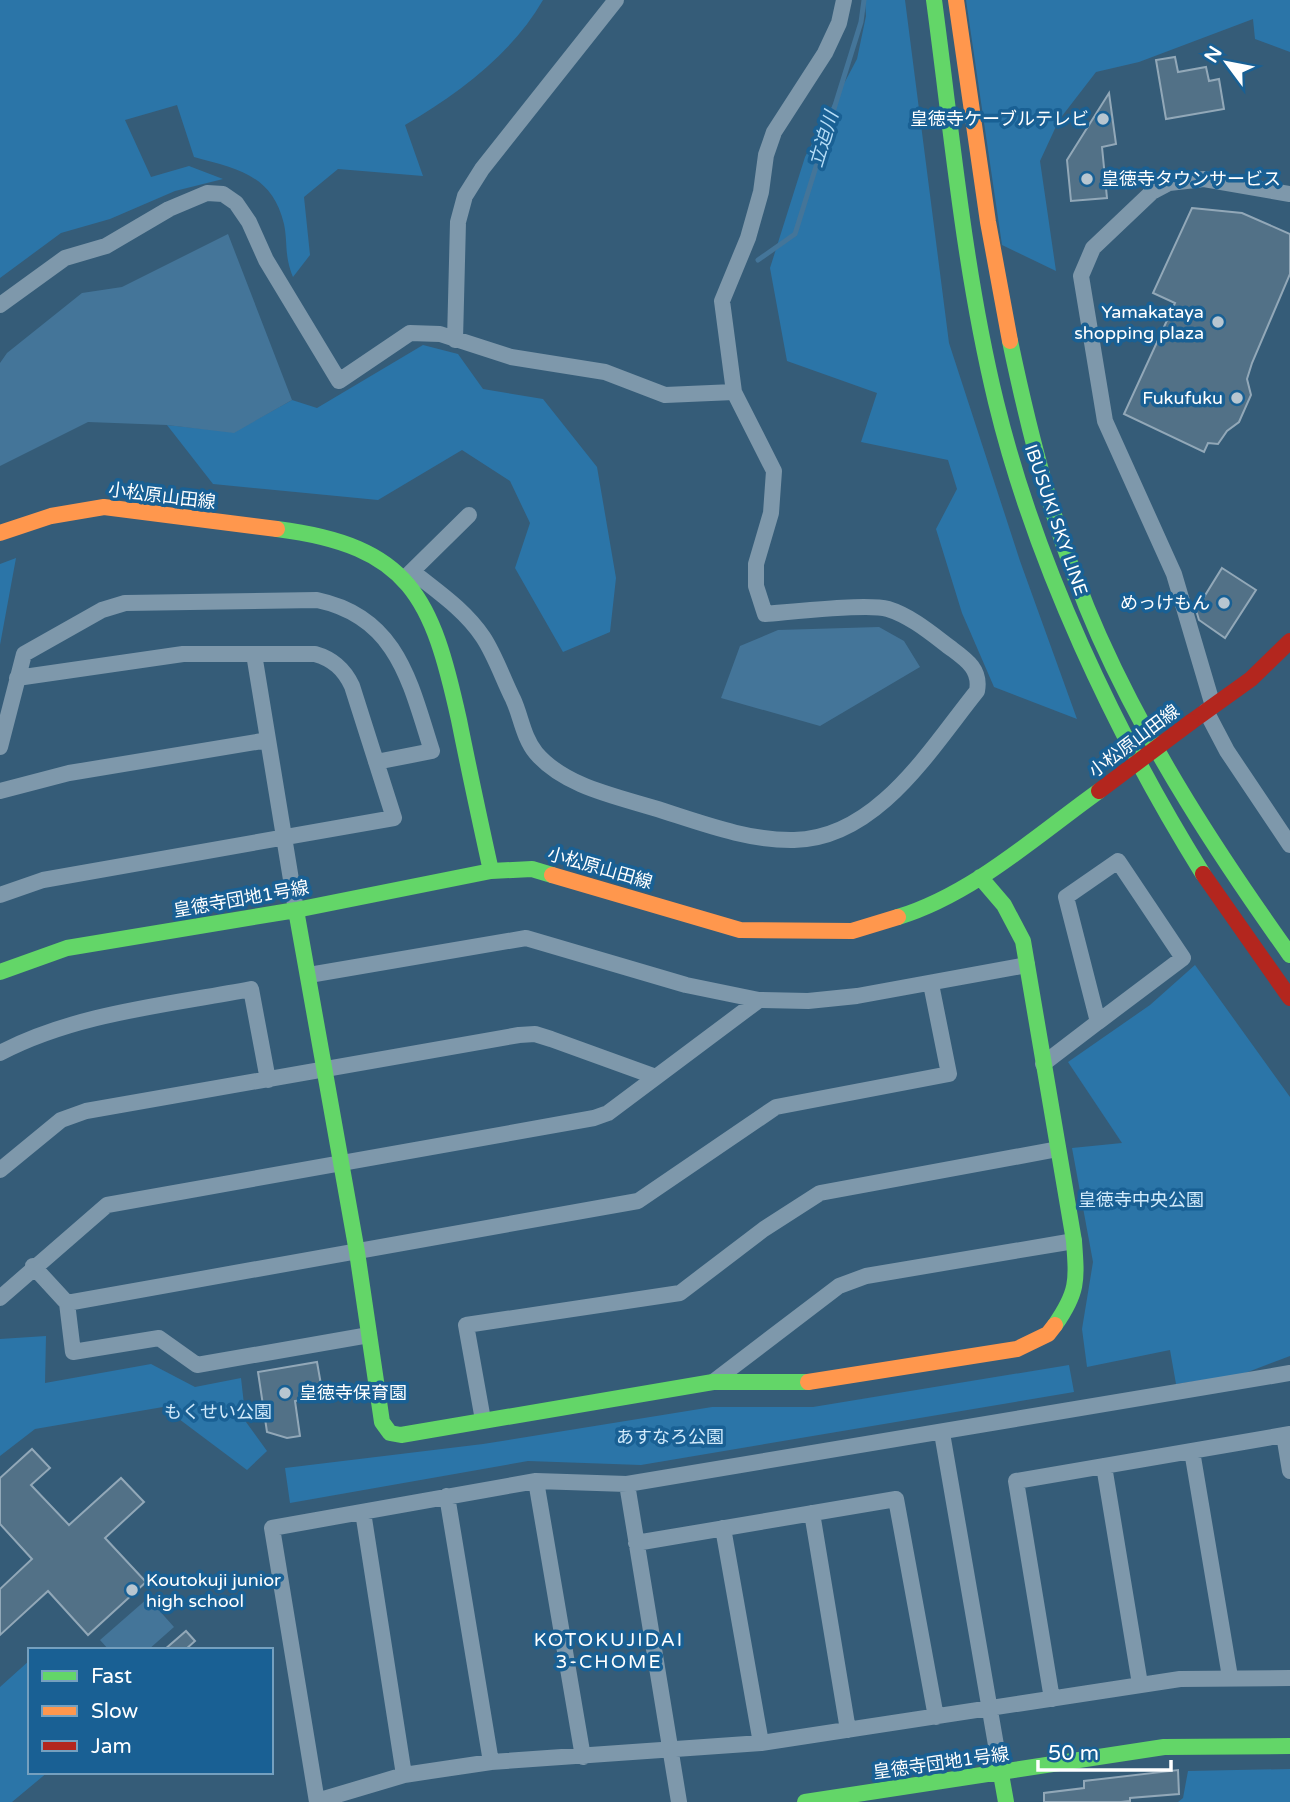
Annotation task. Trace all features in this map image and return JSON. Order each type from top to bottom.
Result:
[{"type":"street","points":[[455,340],[458,222],[465,196],[482,169],[616,0]]},
{"type":"street","points":[[469,515],[408,575],[461,610],[484,638],[515,704],[526,738],[536,753],[570,779],[621,798],[761,838],[796,840],[829,833],[868,815],[924,757],[977,691],[979,681],[975,668],[905,616],[886,608],[765,614],[756,586],[756,564],[771,513],[775,471],[734,392],[722,301],[748,238],[761,192],[766,155],[774,132],[825,53],[839,23],[844,0]]},
{"type":"street","name":"IBUSUKI SKY LINE","points":[[934,0],[975,294],[991,382],[1030,511],[1079,640],[1111,710],[1206,879],[1290,998]]},
{"type":"street","name":"IBUSUKI SKY LINE","points":[[956,0],[998,281],[1031,434],[1078,584],[1125,693],[1245,893],[1290,955]]},
{"type":"street","points":[[1290,194],[1204,179],[1169,183],[1152,192],[1093,248],[1081,276],[1105,421],[1174,574],[1209,709],[1227,751],[1290,845]]},
{"type":"street","points":[[0,305],[65,258],[106,246],[169,209],[208,193],[223,194],[236,203],[266,260],[339,381],[410,334],[440,334],[510,357],[605,372],[665,395],[734,392]]},
{"type":"street","name":"小松原山田線","points":[[0,533],[45,516],[80,508],[104,507],[322,535],[355,545],[408,575],[444,652],[491,871],[532,869],[560,875],[740,930],[759,933],[852,931],[914,912],[981,877],[1251,679],[1290,641]]},
{"type":"street","points":[[0,747],[24,654],[102,610],[125,603],[317,600],[331,603],[368,623],[392,647],[405,669],[432,751],[376,762]]},
{"type":"street","points":[[0,895],[43,880],[394,818],[346,672],[315,654],[174,654],[18,678]]},
{"type":"street","points":[[254,654],[357,1252],[382,1422],[390,1433],[401,1435],[713,1382],[784,1384],[829,1381],[1032,1344],[1048,1334],[1072,1302],[1077,1277],[1074,1241],[1023,942],[1015,923],[981,877]]},
{"type":"street","points":[[0,791],[69,773],[268,740]]},
{"type":"street","points":[[1043,1065],[1183,958],[1118,861],[1066,897],[1098,1022]]},
{"type":"street","name":"皇徳寺団地1号線","points":[[0,972],[67,948],[296,910],[491,871]]},
{"type":"street","points":[[309,975],[526,938],[686,985],[759,1000],[808,1001],[931,984],[1027,965]]},
{"type":"street","points":[[67,1303],[638,1201],[776,1107],[949,1074],[931,984]]},
{"type":"street","points":[[0,1054],[27,1039],[92,1020],[251,989],[268,1080]]},
{"type":"street","points":[[0,1298],[33,1266],[107,1205],[594,1118],[608,1112],[759,1000]]},
{"type":"street","points":[[0,1170],[61,1120],[86,1111],[535,1034],[656,1077]]},
{"type":"street","points":[[483,1420],[466,1325],[680,1293],[764,1229],[820,1193],[1058,1149]]},
{"type":"street","points":[[713,1382],[839,1286],[866,1276],[1074,1241]]},
{"type":"street","points":[[33,1266],[67,1303],[73,1352],[159,1338],[197,1365],[369,1335]]},
{"type":"street","points":[[1290,1373],[627,1484],[536,1481],[272,1528],[317,1802],[404,1775],[491,1762],[761,1743],[1140,1684],[1230,1677],[1290,1678]]},
{"type":"street","points":[[943,1433],[1006,1802]]},
{"type":"street","points":[[1052,1699],[1016,1482],[1287,1434],[1290,1471]]},
{"type":"street","points":[[1192,1451],[1230,1677]]},
{"type":"street","points":[[1104,1466],[1140,1684]]},
{"type":"street","points":[[536,1481],[583,1757]]},
{"type":"street","points":[[627,1484],[679,1802]]},
{"type":"street","points":[[447,1496],[491,1762]]},
{"type":"street","points":[[636,1543],[896,1499],[936,1717]]},
{"type":"street","points":[[363,1512],[404,1775]]},
{"type":"street","points":[[812,1513],[848,1730]]},
{"type":"street","points":[[723,1528],[761,1743]]},
{"type":"street","name":"皇徳寺団地1号線","points":[[805,1802],[1164,1747],[1290,1746]]},
{"type":"green space","points":[[0,0],[543,0],[516,38],[500,55],[445,100],[405,125],[423,176],[338,169],[304,197],[310,255],[293,277],[287,256],[284,224],[271,194],[251,176],[194,157],[177,105],[125,120],[151,177],[189,166],[223,179],[175,191],[110,219],[61,233],[0,278]]},
{"type":"green space","points":[[865,0],[905,0],[949,343],[1020,561],[1077,719],[994,687],[962,613],[936,529],[957,489],[948,460],[861,442],[877,393],[787,361],[770,268],[805,157],[857,59],[866,16]]},
{"type":"green space","points":[[966,0],[1290,0],[1290,52],[1255,39],[1253,19],[1139,62],[1096,72],[1059,120],[1040,161],[1056,271],[1002,245]]},
{"type":"green space","points":[[423,345],[458,354],[483,389],[543,399],[597,467],[616,578],[610,632],[563,652],[515,568],[530,523],[510,481],[462,450],[378,500],[213,484],[167,425],[234,432],[292,400],[317,408]]},
{"type":"green space","points":[[16,558],[0,645],[0,564]]},
{"type":"green space","name":"皇徳寺中央公園","points":[[1195,965],[1290,1097],[1290,1356],[1240,1375],[1176,1384],[1170,1350],[1087,1367],[1082,1329],[1093,1262],[1072,1148],[1122,1143],[1068,1062],[1150,1005]]},
{"type":"green space","name":"もくせい公園","points":[[46,1336],[45,1383],[151,1364],[195,1387],[241,1378],[246,1422],[267,1451],[247,1470],[163,1407],[35,1429],[0,1456],[0,1339]]},
{"type":"green space","name":"あすなろ公園","points":[[1069,1365],[1074,1392],[641,1465],[528,1461],[290,1503],[285,1468],[483,1444],[712,1407],[813,1407]]},
{"type":"green space","points":[[28,1662],[28,1774],[46,1774],[12,1802],[0,1802],[0,1687]]},
{"type":"green space","points":[[1290,1769],[1290,1802],[1178,1802],[1183,1798],[1188,1771]]},
{"type":"shaded area","points":[[228,234],[292,400],[234,433],[167,425],[88,422],[0,466],[0,363],[7,353],[82,293],[122,287]]},
{"type":"shaded area","points":[[879,627],[904,641],[920,667],[820,726],[721,698],[740,646],[778,630]]},
{"type":"shaded area","points":[[148,1598],[174,1627],[150,1648],[107,1648],[100,1640]]},
{"type":"building","points":[[1175,57],[1178,72],[1206,67],[1209,81],[1219,79],[1224,109],[1166,119],[1156,60]]},
{"type":"building","points":[[1109,93],[1116,144],[1102,147],[1107,198],[1071,201],[1067,160]]},
{"type":"building","name":"Yamakataya shopping plaza","points":[[1192,208],[1242,213],[1290,234],[1290,274],[1252,363],[1247,379],[1251,395],[1239,422],[1227,431],[1218,444],[1208,443],[1204,452],[1124,414],[1175,303],[1153,293]]},
{"type":"building","name":"めっけもん","points":[[1222,568],[1256,590],[1225,638],[1199,620],[1196,610]]},
{"type":"building","points":[[317,1362],[323,1396],[295,1401],[300,1436],[287,1438],[267,1432],[258,1372]]},
{"type":"building","points":[[32,1449],[50,1468],[31,1485],[69,1525],[121,1478],[144,1502],[105,1538],[146,1582],[88,1635],[48,1591],[0,1635],[0,1589],[32,1559],[0,1524],[0,1478]]},
{"type":"building","points":[[186,1631],[195,1641],[187,1648],[166,1648]]},
{"type":"building","points":[[1178,1770],[1179,1794],[1130,1798],[1130,1801],[1121,1802],[1044,1802],[1044,1793],[1084,1788],[1084,1781]]},
{"type":"waterway","name":"立迫川","points":[[758,260],[795,234],[861,22],[864,0]]},
{"type":"traffic: fast","points":[[934,0],[975,302],[996,402],[1013,463],[1033,524],[1082,646],[1139,764],[1203,874]]},
{"type":"traffic: fast","points":[[1010,341],[1027,416],[1058,528],[1099,636],[1163,760],[1237,879],[1290,955]]},
{"type":"traffic: fast","points":[[277,529],[322,537],[358,549],[386,565],[408,585],[425,610],[449,677],[491,871]]},
{"type":"traffic: fast","points":[[898,917],[926,907],[978,879],[1099,791]]},
{"type":"traffic: fast","points":[[0,972],[67,948],[296,910],[491,871],[532,869],[552,875]]},
{"type":"traffic: fast","points":[[980,877],[1004,905],[1023,941],[1074,1241],[1074,1286],[1068,1304],[1055,1325]]},
{"type":"traffic: fast","points":[[296,910],[357,1252],[382,1422],[390,1433],[401,1435],[713,1382],[808,1382]]},
{"type":"traffic: fast","points":[[805,1802],[1164,1747],[1290,1746]]},
{"type":"traffic: fast","points":[[1001,1774],[1006,1802]]},
{"type":"traffic: slow","points":[[956,0],[988,222],[1010,341]]},
{"type":"traffic: slow","points":[[0,533],[51,516],[104,507],[277,529]]},
{"type":"traffic: slow","points":[[552,875],[740,930],[852,931],[898,917]]},
{"type":"traffic: slow","points":[[808,1382],[1017,1349],[1048,1334],[1055,1325]]},
{"type":"traffic: jam","points":[[1191,722],[1251,679],[1290,641]]},
{"type":"traffic: jam","points":[[1099,791],[1191,722]]},
{"type":"traffic: jam","points":[[1203,874],[1290,998]]},
{"type":"place","name":"皇徳寺ケーブルテレビ","points":[[1103,119]]},
{"type":"place","name":"皇徳寺タウンサービス","points":[[1087,179]]},
{"type":"place","name":"Yamakataya shopping plaza","points":[[1218,322]]},
{"type":"place","name":"Fukufuku","points":[[1237,398]]},
{"type":"place","name":"めっけもん","points":[[1224,603]]},
{"type":"place","name":"皇徳寺保育園","points":[[285,1393]]},
{"type":"place","name":"Koutokuji junior high school","points":[[132,1590]]},
{"type":"district","name":"KOTOKUJIDAI 3-CHOME","points":[[609,1650]]}]
